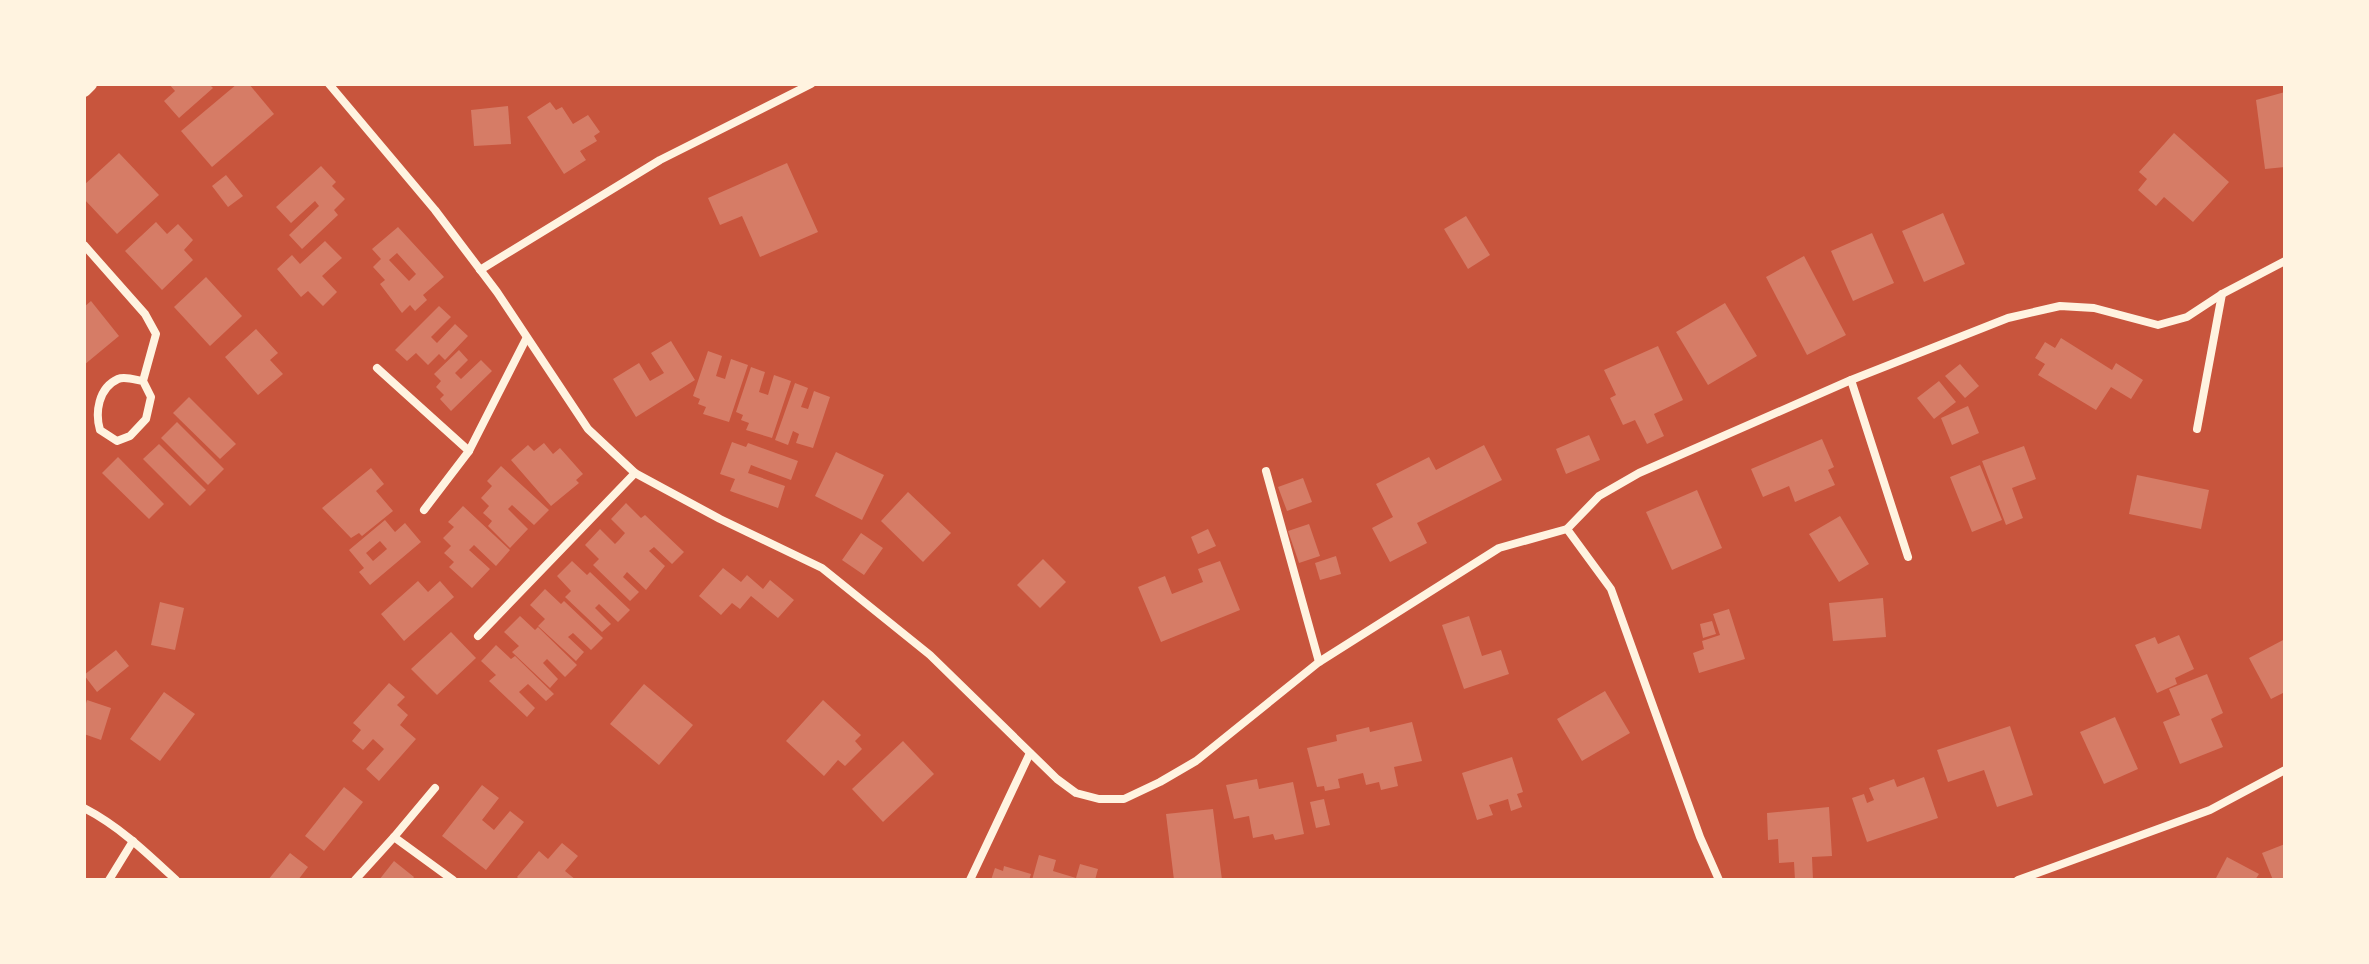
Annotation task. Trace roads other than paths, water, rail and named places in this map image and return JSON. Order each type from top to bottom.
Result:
[{"type":"street","points":[[84,90],[90,84]]},
{"type":"street","points":[[329,84],[435,210],[480,270],[588,429],[635,473],[720,519],[822,568],[930,655],[1030,753],[1076,793],[1099,799],[1124,799],[1196,761],[1319,662],[1499,548],[1567,529],[1599,496],[1639,473],[1851,380],[2008,318],[2060,306],[2094,308],[2158,325],[2187,317],[2222,294],[2285,261]]},
{"type":"street","points":[[480,270],[660,160],[811,84]]},
{"type":"street","points":[[84,245],[145,314],[156,334],[143,381],[151,397],[146,419],[130,436],[117,441],[100,430],[96,410],[114,381],[122,378],[143,381]]},
{"type":"street","points":[[2197,429],[2222,294]]},
{"type":"street","points":[[424,510],[469,451],[526,339]]},
{"type":"street","points":[[377,368],[469,451]]},
{"type":"street","points":[[1851,380],[1908,557]]},
{"type":"street","points":[[1266,471],[1319,662]]},
{"type":"street","points":[[478,636],[635,473]]},
{"type":"street","points":[[1567,529],[1611,589],[1700,837],[1719,880]]},
{"type":"street","points":[[970,880],[1030,753]]},
{"type":"street","points":[[2018,880],[2210,810],[2285,770]]},
{"type":"street","points":[[355,880],[435,788]]},
{"type":"street","points":[[84,808],[133,841],[176,880]]},
{"type":"street","points":[[394,837],[453,880]]},
{"type":"street","points":[[109,880],[133,841]]}]
